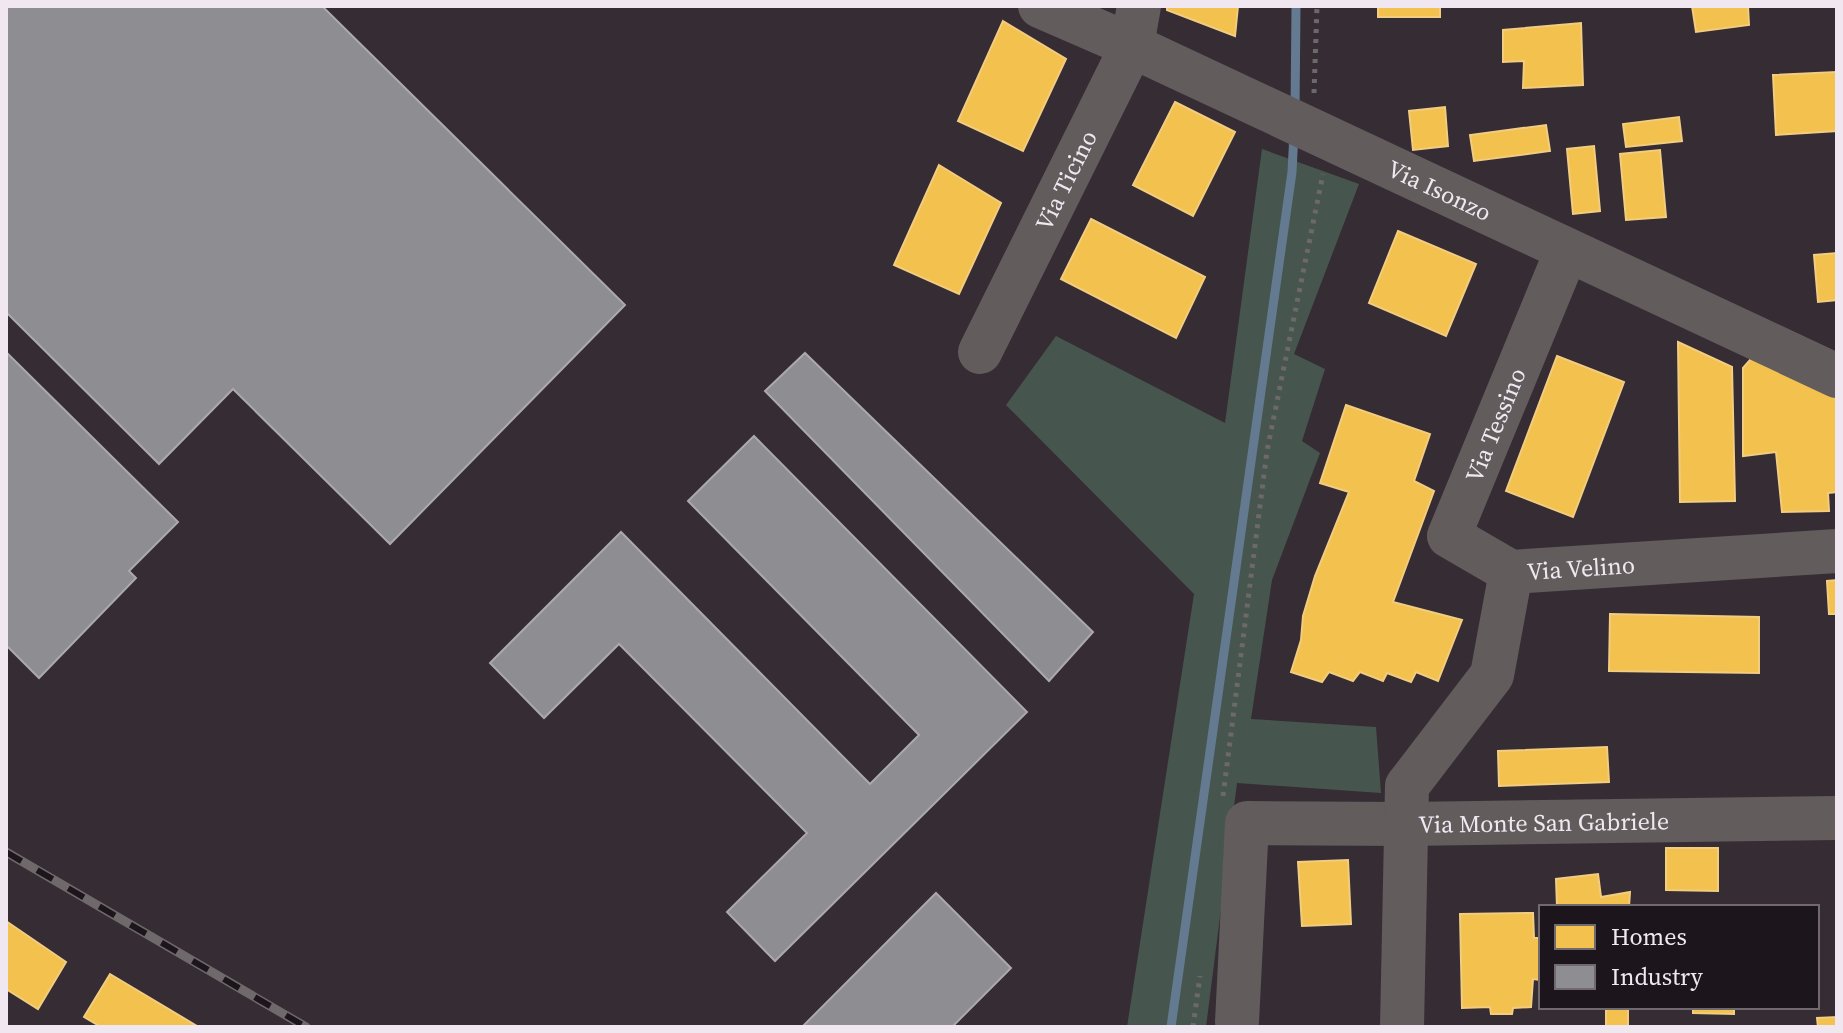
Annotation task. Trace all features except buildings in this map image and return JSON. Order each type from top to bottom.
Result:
[{"type":"street","name":"Via Isonzo","points":[[1040,6],[1135,26],[1303,126],[1837,376]]},
{"type":"street","name":"Via Ticino","points":[[980,352],[1135,26]]},
{"type":"street","name":"Via Tessino","points":[[1511,572],[1449,536],[1567,250]]},
{"type":"street","name":"Via Velino","points":[[1407,824],[1407,786],[1492,675],[1511,572],[1837,551]]},
{"type":"street","name":"Via Monte San Gabriele","points":[[1402,1027],[1407,824],[1837,818]]},
{"type":"street","points":[[1237,1022],[1247,823],[1407,824]]},
{"type":"path","points":[[1222,807],[1267,451],[1324,169],[1303,126],[1314,99],[1317,6]]},
{"type":"path","points":[[1193,1027],[1201,964]]},
{"type":"green space","points":[[1262,149],[1359,184],[1294,354],[1325,369],[1302,441],[1320,453],[1272,580],[1251,719],[1376,727],[1381,793],[1237,783],[1206,1027],[1127,1027],[1194,594],[1006,405],[1056,336],[1225,423]]},
{"type":"waterway","points":[[1295,111],[1296,6]]},
{"type":"waterway","points":[[1171,1027],[1292,172],[1294,133]]},
{"type":"railway","points":[[6,852],[306,1027]]}]
